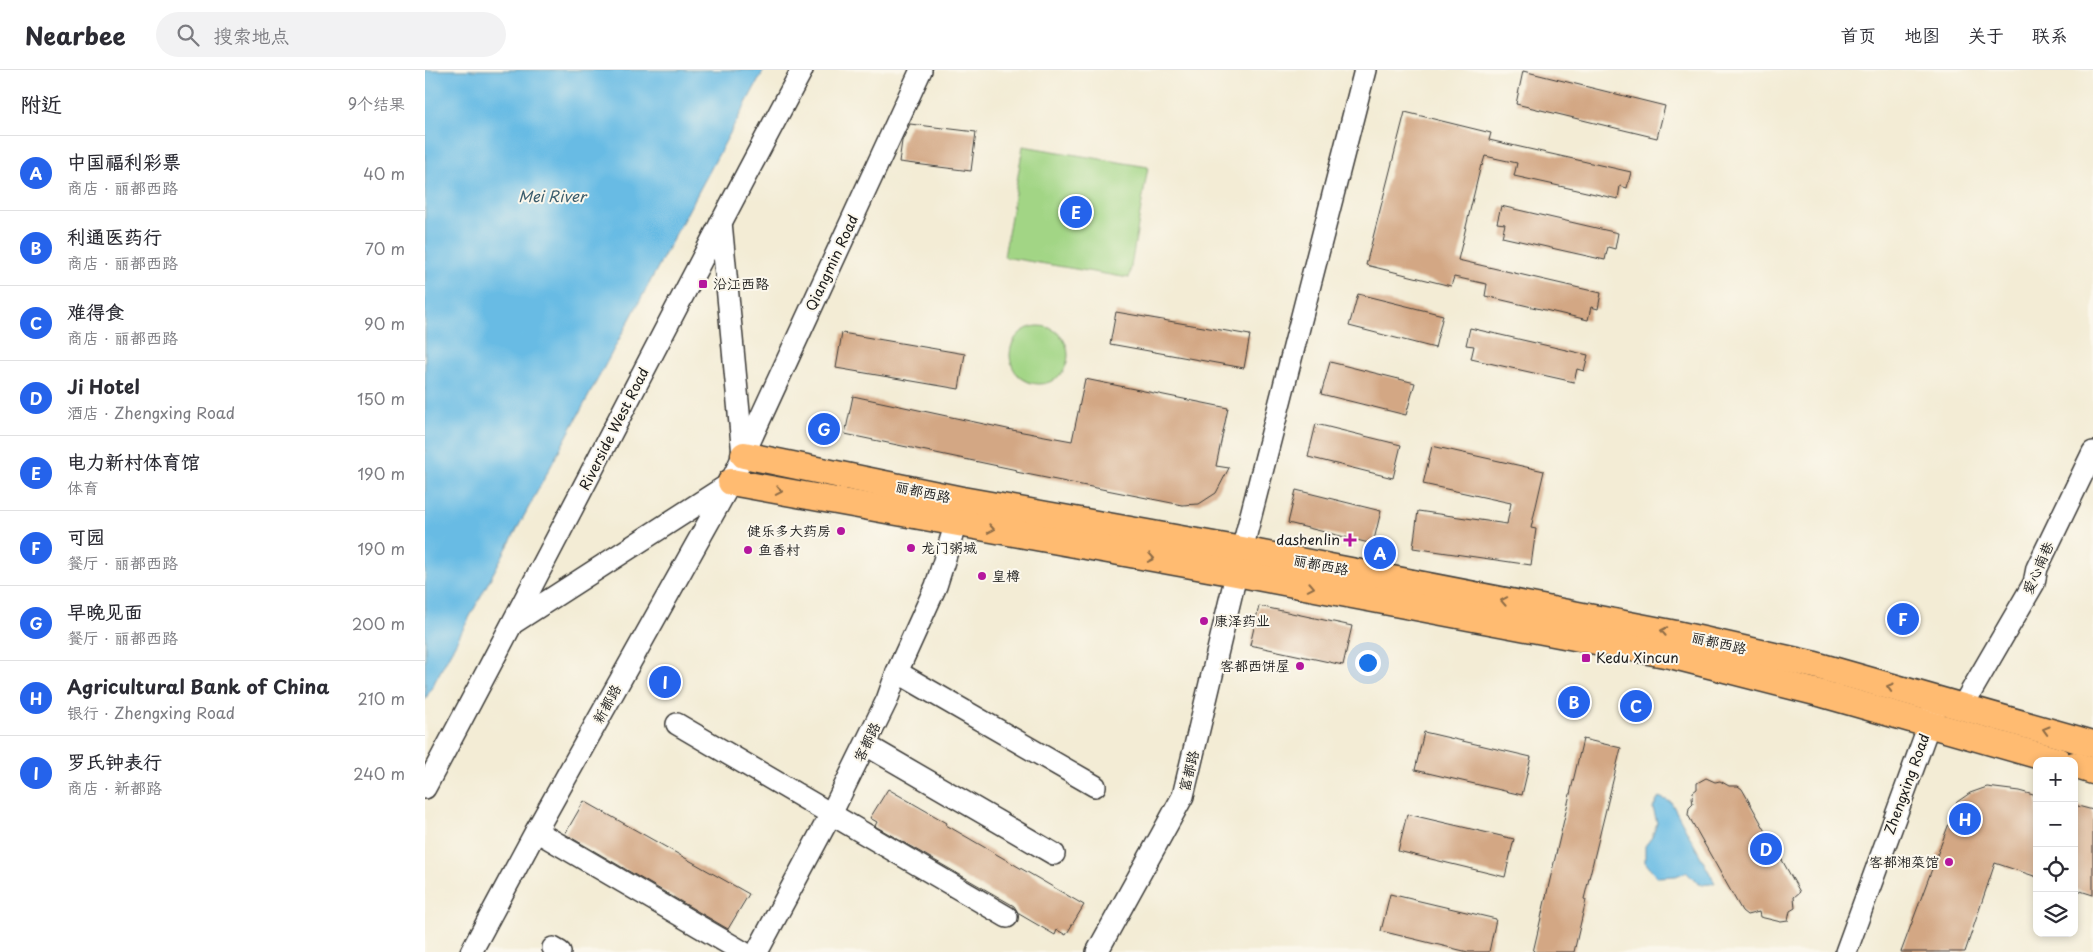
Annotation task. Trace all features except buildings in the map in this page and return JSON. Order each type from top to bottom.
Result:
[{"type":"main road","name":"丽都西路","points":[[743,455],[962,500],[1670,655],[2093,744]]},
{"type":"main road","name":"丽都西路","points":[[731,482],[955,523],[1239,561]]},
{"type":"main road","name":"丽都西路","points":[[1943,711],[2049,757]]},
{"type":"main road","points":[[2078,766],[2093,771]]},
{"type":"street","name":"Riverside West Road","points":[[425,788],[515,622],[721,222],[802,70]]},
{"type":"street","name":"Qiangmin Road","points":[[743,455],[921,70]]},
{"type":"street","name":"富都路","points":[[1097,952],[1183,796],[1239,561],[1365,70]]},
{"type":"street","points":[[721,222],[743,455]]},
{"type":"street","name":"爱心南巷","points":[[1943,711],[2034,582],[2037,568],[2093,452]]},
{"type":"street","name":"新都路","points":[[471,952],[536,830],[731,482],[743,455]]},
{"type":"street","points":[[515,622],[731,482]]},
{"type":"street","name":"客都路","points":[[757,952],[866,745],[936,586],[955,523]]},
{"type":"street","points":[[897,672],[1095,786]]},
{"type":"street","name":"Zhengxing Road","points":[[1846,952],[1943,711]]},
{"type":"street","points":[[677,724],[1007,917]]},
{"type":"street","points":[[866,745],[1054,854]]},
{"type":"street","points":[[536,830],[743,952]]},
{"type":"green space","points":[[1023,146],[1148,167],[1129,278],[1004,257]]},
{"type":"green space","points":[[1033,326],[1045,326],[1060,334],[1068,349],[1068,361],[1060,376],[1045,384],[1033,384],[1018,376],[1010,361],[1010,349],[1018,334]]},
{"type":"water","name":"Mei River","points":[[425,70],[764,70],[425,700]]},
{"type":"water","points":[[1659,797],[1671,802],[1715,883],[1699,883],[1686,872],[1676,876],[1657,877],[1645,862],[1645,846],[1652,837],[1657,823],[1653,808]]},
{"type":"place","name":"电力新村体育馆","points":[[1076,212]]},
{"type":"place","name":"沿江西路","points":[[703,284]]},
{"type":"place","name":"早晚见面","points":[[824,429]]},
{"type":"place","name":"健乐多大药房","points":[[841,531]]},
{"type":"place","name":"dashenlin","points":[[1350,540]]},
{"type":"place","name":"龙门粥城","points":[[911,548]]},
{"type":"place","name":"鱼香村","points":[[748,550]]},
{"type":"place","name":"中国福利彩票","points":[[1380,553]]},
{"type":"place","name":"皇樽","points":[[982,576]]},
{"type":"place","name":"可园","points":[[1903,619]]},
{"type":"place","name":"康泽药业","points":[[1204,621]]},
{"type":"place","name":"Kedu Xincun","points":[[1586,658]]},
{"type":"place","name":"客都西饼屋","points":[[1300,666]]},
{"type":"place","name":"罗氏钟表行","points":[[665,682]]},
{"type":"place","name":"利通医药行","points":[[1574,702]]},
{"type":"place","name":"难得食","points":[[1636,706]]},
{"type":"place","name":"Agricultural Bank of China","points":[[1965,819]]},
{"type":"place","name":"Ji Hotel","points":[[1766,849]]},
{"type":"place","name":"客都湘菜馆","points":[[1949,862]]}]
